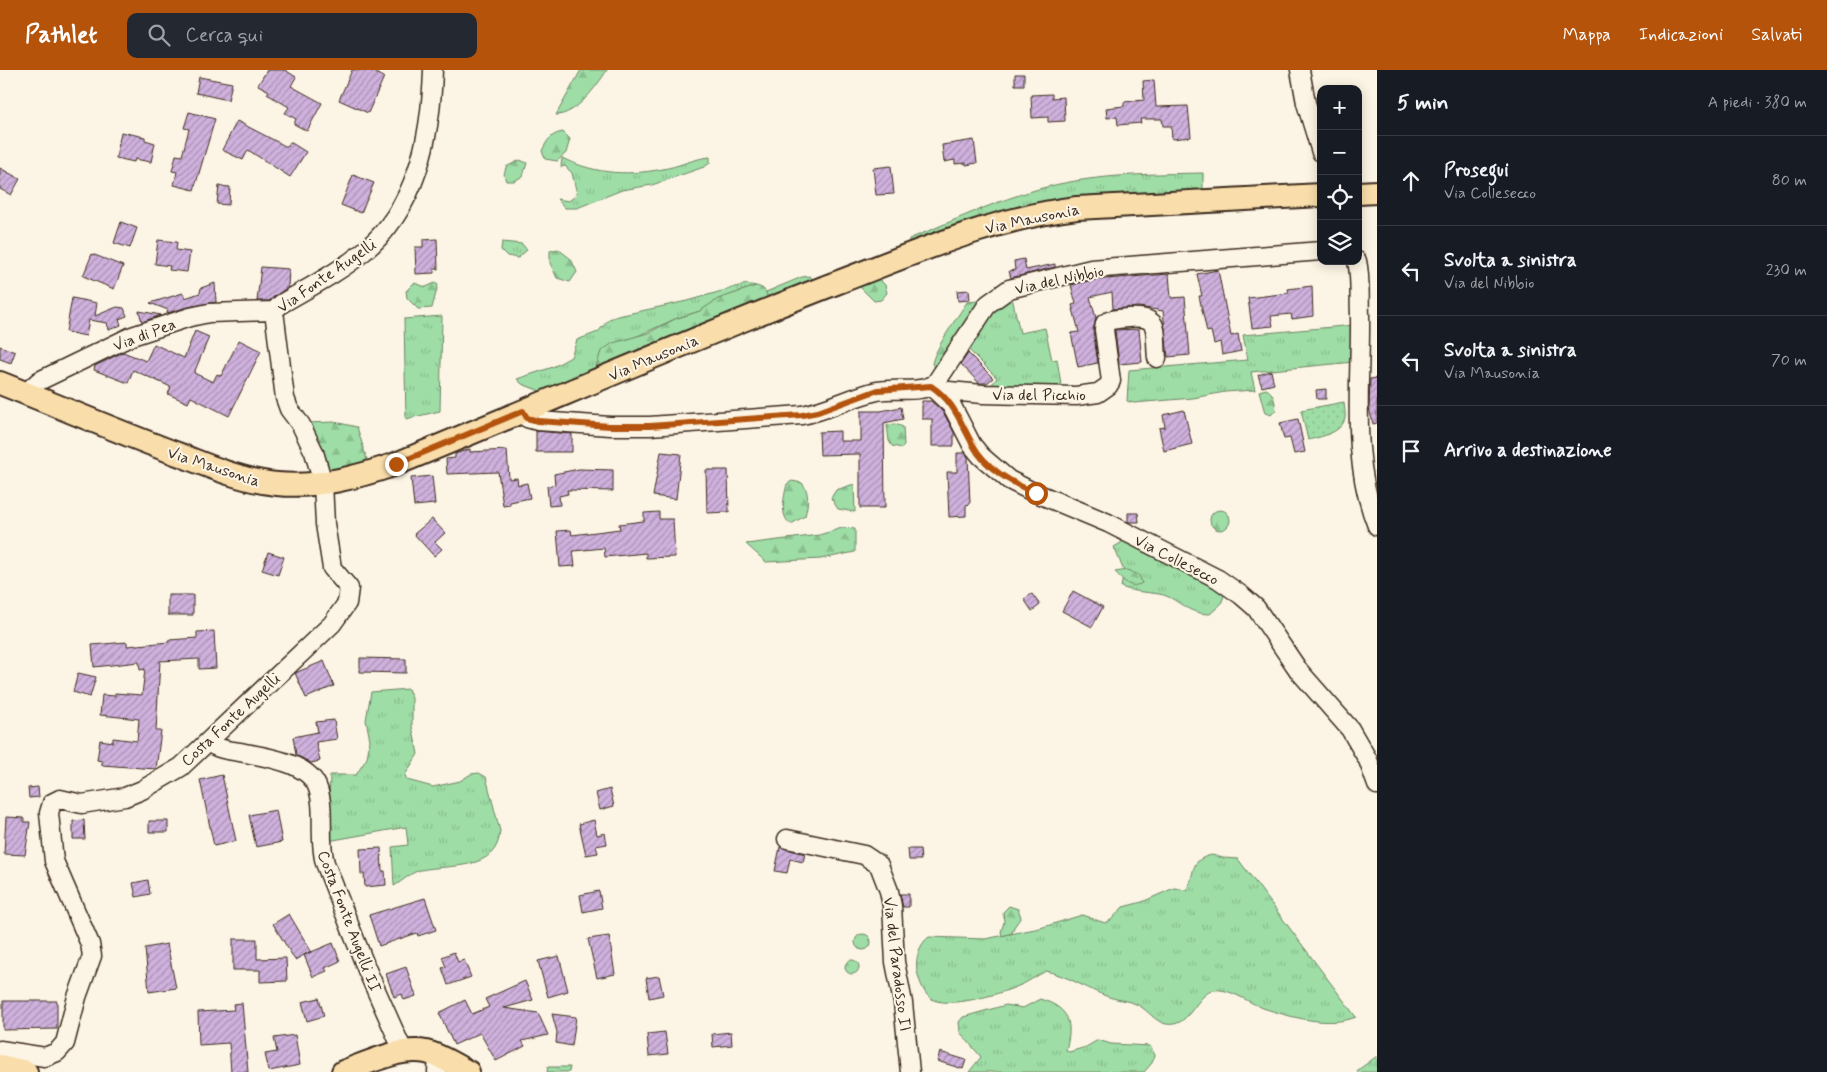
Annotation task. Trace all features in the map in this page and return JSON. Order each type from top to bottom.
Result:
[{"type":"main road","points":[[1362,193],[1377,192]]},
{"type":"main road","name":"Via Mausonia","points":[[0,383],[153,445],[237,476],[278,484],[322,483],[358,476],[396,464],[768,309],[946,241],[1009,220],[1077,208],[1317,195]]},
{"type":"main road","points":[[343,1072],[404,1053],[421,1051],[438,1064],[468,1072]]},
{"type":"main road","points":[[0,1066],[26,1072]]},
{"type":"street","name":"Via Fonte Augelli","points":[[322,483],[309,438],[289,409],[285,398],[274,311],[281,304],[360,255],[394,221],[408,196],[422,156],[429,115],[433,70]]},
{"type":"street","points":[[1300,70],[1306,103],[1317,139]]},
{"type":"street","name":"Via del Nibbio","points":[[934,388],[964,337],[988,304],[1009,289],[1091,269],[1317,251]]},
{"type":"street","points":[[1357,265],[1360,352],[1357,408],[1366,490],[1377,526]]},
{"type":"street","name":"Via di Pea","points":[[26,393],[39,381],[148,330],[204,314],[274,311]]},
{"type":"street","name":"Via del Picchio","points":[[934,388],[983,394],[1076,396],[1098,392],[1108,386],[1111,381],[1104,330],[1105,323],[1110,320],[1143,316],[1150,319],[1153,325],[1157,358]]},
{"type":"street","points":[[523,411],[527,418],[538,421],[610,426],[650,426],[802,415],[818,412],[878,390],[934,388]]},
{"type":"street","name":"Via Collesecco","points":[[934,388],[956,412],[976,450],[1009,480],[1028,490],[1108,522],[1218,579],[1241,594],[1256,608],[1299,672],[1350,729],[1368,760],[1377,786]]},
{"type":"street","name":"Costa Fonte Augelli","points":[[0,1050],[45,1057],[62,1048],[77,997],[92,961],[90,944],[54,861],[49,813],[52,803],[60,799],[79,805],[125,797],[142,790],[181,767],[332,624],[347,603],[349,588],[332,568],[325,524],[322,483]]},
{"type":"street","name":"Costa Fonte Augelli II","points":[[209,742],[218,748],[252,754],[291,765],[306,773],[314,781],[319,792],[321,846],[325,863],[370,978],[400,1040],[404,1053]]},
{"type":"street","name":"Via del Paradosso II","points":[[787,840],[864,855],[878,865],[889,891],[892,906],[895,962],[903,1002],[910,1072]]},
{"type":"green space","points":[[581,70],[607,70],[598,84],[578,105],[564,114],[556,115]]},
{"type":"green space","points":[[563,132],[570,139],[566,153],[557,161],[545,159],[542,151],[548,141],[555,134]]},
{"type":"green space","points":[[710,157],[710,163],[704,167],[652,185],[622,190],[577,208],[565,208],[557,199],[569,201],[577,194],[572,173],[565,166],[561,167],[562,158],[575,164],[601,171],[627,173],[654,171]]},
{"type":"green space","points":[[520,160],[527,163],[523,176],[514,181],[506,181],[504,175],[506,167]]},
{"type":"green space","points":[[1203,173],[1203,191],[908,246],[909,239],[983,208],[1021,194],[1059,184],[1113,176]]},
{"type":"green space","points":[[502,242],[522,244],[527,250],[518,258],[507,256],[501,250]]},
{"type":"green space","points":[[558,249],[571,259],[577,272],[570,282],[557,278],[550,263],[550,251]]},
{"type":"green space","points":[[810,276],[815,283],[768,302],[766,292],[802,277]]},
{"type":"green space","points":[[878,278],[885,285],[887,293],[881,300],[874,301],[858,285]]},
{"type":"green space","points":[[414,283],[426,287],[435,283],[438,285],[432,308],[418,309],[407,298],[406,291]]},
{"type":"green space","points":[[746,284],[756,286],[718,300],[700,311],[675,319],[633,338],[594,373],[545,393],[522,384],[517,379],[553,367],[571,357],[577,340],[598,332],[609,319],[687,301]]},
{"type":"green space","points":[[756,286],[765,291],[768,302],[594,373],[601,351],[613,343],[648,333],[675,319],[700,311],[718,299]]},
{"type":"green space","points":[[1011,293],[1020,333],[1045,328],[1052,360],[1057,359],[1062,391],[988,389],[997,378],[964,345],[980,320]]},
{"type":"green space","points":[[979,301],[979,306],[937,370],[932,364],[937,350],[947,333],[967,302]]},
{"type":"green space","points":[[442,316],[440,411],[406,419],[404,319]]},
{"type":"green space","points":[[1355,325],[1354,362],[1251,372],[1255,390],[1225,392],[1193,398],[1134,403],[1127,401],[1129,370],[1248,360],[1243,335]]},
{"type":"green space","points":[[1266,389],[1272,395],[1275,404],[1276,410],[1271,415],[1265,413],[1259,391]]},
{"type":"green space","points":[[1344,402],[1345,418],[1340,427],[1330,434],[1308,440],[1301,410]]},
{"type":"green space","points":[[335,422],[357,427],[368,463],[324,472],[306,423]]},
{"type":"green space","points":[[895,424],[903,427],[904,445],[902,448],[892,446],[889,441],[887,425]]},
{"type":"green space","points":[[792,481],[802,483],[808,498],[805,516],[791,524],[787,521],[783,506],[787,484]]},
{"type":"green space","points":[[854,484],[855,512],[838,509],[831,498],[836,490]]},
{"type":"green space","points":[[1216,510],[1224,510],[1230,516],[1230,524],[1224,530],[1216,530],[1210,524],[1210,516]]},
{"type":"green space","points":[[842,528],[855,529],[855,552],[821,559],[766,562],[746,544],[819,535]]},
{"type":"green space","points":[[1123,538],[1194,574],[1225,593],[1221,604],[1210,614],[1201,613],[1166,596],[1121,587],[1124,571],[1114,547],[1121,543]]},
{"type":"green space","points":[[1127,570],[1139,575],[1142,583],[1130,585],[1115,572]]},
{"type":"green space","points":[[408,689],[412,698],[412,726],[418,754],[405,775],[407,780],[433,787],[460,781],[471,774],[479,773],[486,777],[500,831],[497,844],[491,854],[482,860],[470,864],[417,871],[394,886],[392,847],[408,845],[406,827],[328,841],[330,775],[356,775],[367,758],[370,740],[366,720],[371,692]]},
{"type":"green space","points":[[1212,855],[1238,859],[1356,1017],[1334,1022],[1297,1018],[1263,1008],[1232,993],[1221,990],[1206,994],[1182,1020],[1175,1024],[1166,1024],[1158,1021],[1138,1005],[1106,996],[1062,976],[1046,971],[1024,984],[973,1000],[960,1002],[938,1001],[930,998],[925,993],[917,971],[917,957],[920,948],[929,937],[985,939],[1040,928],[1082,915],[1105,923],[1111,920],[1123,907],[1142,902],[1174,888],[1186,890],[1196,864],[1204,857]]},
{"type":"green space","points":[[1009,906],[1018,909],[1021,917],[1012,933],[1002,936],[1003,912]]},
{"type":"green space","points":[[863,934],[869,936],[871,942],[869,948],[863,950],[857,948],[855,942],[857,936]]},
{"type":"green space","points":[[852,960],[857,962],[859,967],[857,972],[852,974],[847,972],[845,967],[847,962]]},
{"type":"green space","points":[[1040,999],[1058,1007],[1067,1018],[1069,1032],[1066,1050],[1069,1052],[1086,1047],[1098,1040],[1111,1044],[1150,1046],[1155,1055],[1152,1063],[1144,1072],[969,1072],[981,1057],[960,1032],[959,1022],[963,1017],[1006,1005],[1023,1008]]},
{"type":"green space","points":[[1377,1056],[1377,1072],[1357,1072],[1358,1070]]},
{"type":"green space","points":[[548,1067],[570,1067],[569,1072],[547,1072]]},
{"type":"building","points":[[267,70],[285,70],[296,77],[291,86],[322,103],[307,131],[294,124],[296,119],[285,113],[289,107],[267,94],[269,91],[258,85]]},
{"type":"building","points":[[352,70],[369,70],[384,77],[368,113],[339,100]]},
{"type":"building","points":[[1015,74],[1024,74],[1024,85],[1015,85]]},
{"type":"building","points":[[199,77],[232,83],[228,100],[196,93]]},
{"type":"building","points":[[1154,80],[1156,107],[1188,106],[1191,137],[1172,139],[1171,126],[1163,126],[1162,119],[1140,119],[1141,123],[1118,125],[1117,117],[1107,118],[1106,108],[1124,106],[1124,102],[1144,100],[1143,81]]},
{"type":"building","points":[[1052,94],[1052,98],[1064,97],[1065,121],[1048,122],[1048,117],[1032,118],[1031,95]]},
{"type":"building","points":[[189,112],[215,119],[194,190],[174,185],[177,172],[172,171],[176,155],[182,156],[189,129],[184,128]]},
{"type":"building","points":[[237,121],[287,147],[290,142],[306,152],[290,177],[248,150],[243,160],[222,150]]},
{"type":"building","points":[[121,132],[145,137],[145,140],[155,143],[151,162],[135,159],[134,162],[116,158]]},
{"type":"building","points":[[974,140],[977,163],[955,164],[955,160],[944,162],[942,145]]},
{"type":"building","points":[[891,166],[894,194],[876,195],[873,168]]},
{"type":"building","points":[[0,168],[20,179],[11,195],[0,189]]},
{"type":"building","points":[[353,175],[374,183],[361,213],[341,205]]},
{"type":"building","points":[[219,186],[230,187],[229,205],[217,204]]},
{"type":"building","points":[[121,222],[137,228],[130,248],[114,243]]},
{"type":"building","points":[[437,239],[438,269],[434,269],[434,273],[416,274],[415,247],[423,247],[423,240]]},
{"type":"building","points":[[158,240],[177,242],[176,250],[190,252],[187,272],[169,270],[170,266],[155,264]]},
{"type":"building","points":[[92,254],[123,266],[114,289],[83,276]]},
{"type":"building","points":[[1024,259],[1026,270],[1055,264],[1055,267],[1011,278],[1009,271],[1015,270],[1014,261]]},
{"type":"building","points":[[261,267],[289,269],[288,287],[269,301],[257,301]]},
{"type":"building","points":[[1218,270],[1231,336],[1238,334],[1241,351],[1222,355],[1220,342],[1214,344],[1211,331],[1207,332],[1199,296],[1202,296],[1197,274]]},
{"type":"building","points":[[1169,274],[1171,298],[1185,297],[1190,355],[1168,357],[1163,311],[1139,307],[1113,309],[1112,292],[1090,297],[1096,318],[1093,331],[1098,363],[1078,367],[1071,333],[1079,332],[1072,305],[1076,304],[1071,285],[1093,280]]},
{"type":"building","points":[[215,283],[216,302],[167,313],[168,310],[150,303],[183,293],[185,298],[200,293],[201,288]]},
{"type":"building","points":[[1312,286],[1313,316],[1292,319],[1291,314],[1271,316],[1273,326],[1252,328],[1248,298],[1289,293],[1288,289]]},
{"type":"building","points":[[969,290],[970,300],[958,301],[957,291]]},
{"type":"building","points":[[72,298],[97,303],[95,316],[117,307],[124,308],[127,316],[119,319],[121,325],[109,330],[107,323],[89,320],[86,336],[66,332]]},
{"type":"building","points":[[139,311],[161,315],[142,322]]},
{"type":"building","points":[[1139,329],[1142,362],[1119,364],[1115,330]]},
{"type":"building","points":[[195,331],[209,337],[194,373],[213,382],[217,374],[221,376],[239,340],[261,351],[229,416],[191,397],[188,403],[168,394],[171,387],[133,370],[128,383],[94,370],[95,366],[123,352],[146,361],[154,344],[184,358]]},
{"type":"building","points":[[0,346],[15,352],[11,363],[0,359]]},
{"type":"building","points":[[968,353],[993,378],[987,383],[979,383],[961,364]]},
{"type":"building","points":[[1271,371],[1274,384],[1262,387],[1258,375]]},
{"type":"building","points":[[1377,378],[1377,423],[1373,424],[1369,408],[1370,379]]},
{"type":"building","points":[[1326,389],[1326,399],[1317,399],[1316,390]]},
{"type":"building","points":[[922,401],[931,401],[943,412],[954,432],[954,446],[932,446],[932,419],[922,419]]},
{"type":"building","points":[[901,407],[903,419],[884,423],[885,508],[860,508],[860,454],[820,455],[819,432],[840,431],[840,441],[861,441],[861,411],[881,411]]},
{"type":"building","points":[[1184,410],[1192,444],[1164,451],[1159,428],[1165,427],[1163,415]]},
{"type":"building","points":[[1298,419],[1305,452],[1294,454],[1290,438],[1284,439],[1280,423]]},
{"type":"building","points":[[536,431],[572,434],[572,452],[536,452]]},
{"type":"building","points":[[470,449],[470,452],[507,450],[509,479],[517,478],[518,485],[527,483],[530,498],[510,502],[510,505],[503,506],[498,472],[447,474],[446,459],[455,458],[455,454]]},
{"type":"building","points":[[661,452],[681,454],[676,499],[653,496]]},
{"type":"building","points":[[957,453],[965,453],[968,457],[970,504],[966,505],[966,516],[949,517],[947,472],[957,472]]},
{"type":"building","points":[[579,469],[613,470],[613,491],[567,490],[568,494],[559,496],[560,505],[549,506],[547,486],[555,485],[554,474]]},
{"type":"building","points":[[706,470],[728,470],[729,512],[707,513]]},
{"type":"building","points":[[432,476],[435,504],[414,506],[411,478]]},
{"type":"building","points":[[659,512],[659,519],[673,519],[675,557],[646,558],[646,553],[605,557],[604,548],[573,551],[575,566],[560,567],[557,531],[571,530],[572,535],[620,529],[619,524],[644,521],[644,513]]},
{"type":"building","points":[[1128,513],[1138,513],[1139,522],[1128,522]]},
{"type":"building","points":[[432,519],[445,533],[435,542],[442,549],[434,556],[414,534]]},
{"type":"building","points":[[268,552],[284,557],[278,575],[262,570]]},
{"type":"building","points":[[1073,591],[1103,607],[1092,627],[1062,611]]},
{"type":"building","points":[[1032,594],[1040,605],[1032,611],[1024,599]]},
{"type":"building","points":[[168,595],[193,595],[193,615],[168,615]]},
{"type":"building","points":[[214,631],[216,668],[199,669],[199,659],[160,661],[156,731],[161,731],[156,769],[102,765],[102,761],[97,760],[100,740],[113,742],[113,738],[137,741],[139,719],[100,715],[102,695],[115,696],[115,693],[142,695],[145,669],[140,670],[139,662],[94,667],[92,645],[127,642],[127,646],[169,642],[169,640],[197,638],[197,632]]},
{"type":"building","points":[[360,658],[406,659],[406,673],[360,672]]},
{"type":"building","points":[[324,661],[334,686],[306,698],[295,673]]},
{"type":"building","points":[[78,673],[96,677],[90,697],[73,692]]},
{"type":"building","points":[[334,720],[337,739],[316,742],[320,761],[311,763],[296,755],[293,737],[318,732],[316,722]]},
{"type":"building","points":[[222,775],[236,841],[214,846],[200,780]]},
{"type":"building","points":[[38,787],[39,797],[29,798],[28,788]]},
{"type":"building","points":[[610,789],[614,806],[600,810],[596,793]]},
{"type":"building","points":[[276,810],[282,842],[256,847],[249,815]]},
{"type":"building","points":[[6,817],[24,818],[24,822],[30,822],[25,855],[4,854]]},
{"type":"building","points":[[84,820],[85,839],[73,839],[73,821]]},
{"type":"building","points":[[594,820],[597,835],[605,833],[607,844],[596,846],[598,853],[586,855],[579,824]]},
{"type":"building","points":[[149,821],[168,821],[168,832],[149,832]]},
{"type":"building","points":[[780,847],[805,854],[803,862],[790,859],[787,873],[775,871]]},
{"type":"building","points":[[381,848],[382,871],[385,871],[386,885],[365,887],[364,874],[361,874],[360,849]]},
{"type":"building","points":[[908,849],[920,849],[921,860],[909,860]]},
{"type":"building","points":[[148,880],[150,894],[136,897],[133,883]]},
{"type":"building","points":[[599,891],[602,908],[583,912],[580,895]]},
{"type":"building","points":[[900,894],[909,894],[909,907],[903,907]]},
{"type":"building","points":[[425,898],[436,930],[418,936],[417,933],[379,946],[369,915]]},
{"type":"building","points":[[289,914],[311,951],[295,960],[273,924]]},
{"type":"building","points":[[609,936],[615,974],[597,978],[588,939]]},
{"type":"building","points":[[233,939],[257,939],[257,959],[286,958],[287,981],[260,982],[260,970],[233,970]]},
{"type":"building","points":[[333,943],[340,961],[325,968],[327,971],[313,977],[304,955]]},
{"type":"building","points":[[167,944],[176,988],[149,992],[145,948]]},
{"type":"building","points":[[454,952],[458,962],[464,960],[471,977],[448,985],[442,968],[446,967],[442,957]]},
{"type":"building","points":[[559,956],[568,991],[548,997],[538,961]]},
{"type":"building","points":[[406,967],[416,996],[404,1000],[402,994],[394,997],[386,974]]},
{"type":"building","points":[[659,976],[663,995],[649,998],[646,978]]},
{"type":"building","points":[[525,981],[533,1000],[504,1008],[538,1013],[548,1035],[522,1041],[525,1046],[496,1061],[480,1033],[454,1045],[439,1013],[465,1000],[472,1014],[489,1007],[485,999]]},
{"type":"building","points":[[319,998],[324,1016],[307,1021],[302,1002]]},
{"type":"building","points":[[3,1001],[57,1001],[57,1029],[3,1030]]},
{"type":"building","points":[[242,1003],[248,1072],[231,1072],[229,1043],[199,1045],[198,1012],[234,1010],[233,1004]]},
{"type":"building","points":[[552,1014],[576,1017],[572,1046],[556,1043],[557,1032]]},
{"type":"building","points":[[665,1032],[668,1054],[649,1056],[647,1034]]},
{"type":"building","points":[[731,1032],[732,1045],[713,1047],[712,1034]]},
{"type":"building","points":[[295,1035],[300,1065],[269,1071],[265,1054],[277,1052],[274,1038]]},
{"type":"building","points":[[940,1052],[966,1060],[963,1069],[937,1061]]},
{"type":"route","points":[[396,464],[523,411],[527,418],[538,421],[610,426],[683,424],[802,415],[818,412],[878,390],[927,388],[931,386],[945,397],[952,406],[961,419],[972,445],[981,456],[1009,480],[1036,493]]}]
